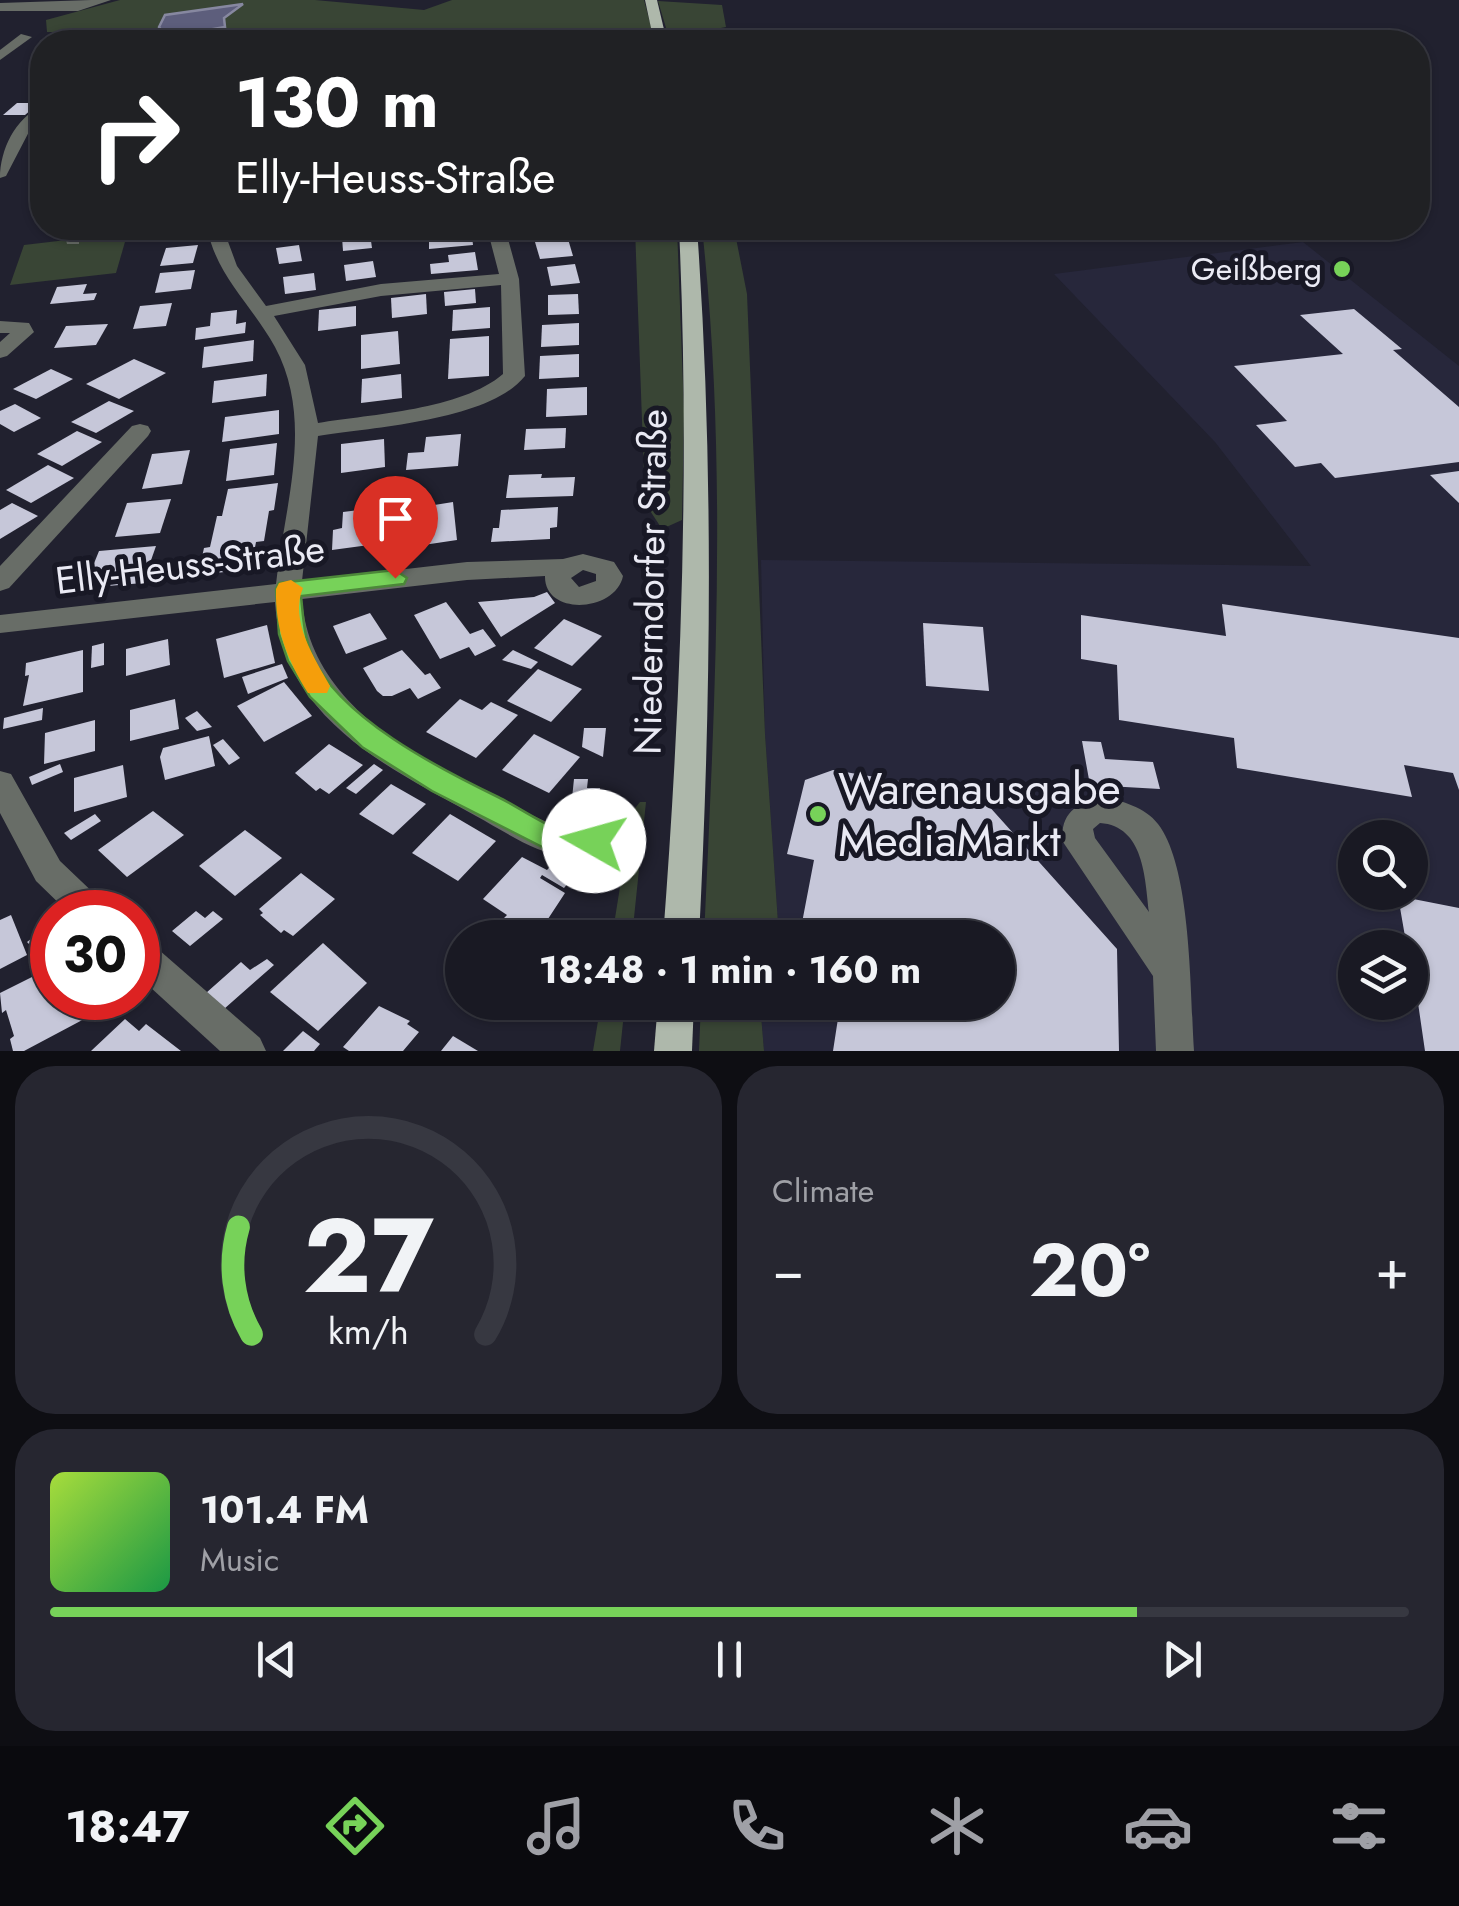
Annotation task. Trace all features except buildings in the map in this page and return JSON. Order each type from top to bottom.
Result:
[{"type":"main road","points":[[650,0],[658,30]]},
{"type":"main road","name":"Niederndorfer Straße","points":[[682,920],[695,620],[698,411],[689,240]]},
{"type":"main road","points":[[673,1051],[675,1020]]},
{"type":"street","points":[[0,8],[78,7],[105,0]]},
{"type":"street","points":[[0,56],[26,37]]},
{"type":"street","points":[[0,127],[30,123]]},
{"type":"street","points":[[0,173],[30,129]]},
{"type":"street","points":[[219,240],[228,268],[263,312],[294,365],[308,431],[304,501],[288,589],[292,634],[301,661],[320,690],[372,739],[442,783],[565,844],[594,841]]},
{"type":"street","points":[[308,431],[473,401],[507,388],[514,376],[510,279],[499,240]]},
{"type":"street","points":[[263,312],[381,290],[510,279]]},
{"type":"street","points":[[0,327],[14,325],[24,332],[0,352]]},
{"type":"street","points":[[0,582],[140,432]]},
{"type":"street","name":"Elly-Heuss-Straße","points":[[0,624],[467,571],[568,567]]},
{"type":"street","points":[[0,783],[48,871],[67,890]]},
{"type":"street","points":[[1170,970],[1175,1051]]},
{"type":"street","points":[[160,974],[246,1051]]},
{"type":"shaded area","points":[[243,4],[224,18],[225,27],[208,30],[161,30],[159,27],[165,15]]},
{"type":"shaded area","points":[[1303,242],[1459,366],[1459,1051],[764,1051],[761,1020],[1015,1020],[1015,920],[778,920],[765,734],[761,560],[1311,566],[1215,442],[1054,274]]},
{"type":"green space","points":[[120,0],[315,0],[424,10],[452,0],[644,0],[652,30],[47,30],[46,20]]},
{"type":"green space","points":[[658,1],[722,5],[726,27],[667,30]]},
{"type":"green space","points":[[126,240],[116,273],[10,285],[24,245]]},
{"type":"green space","points":[[635,240],[677,240],[684,411],[682,520],[662,529],[645,503]]},
{"type":"green space","points":[[703,240],[736,240],[747,294],[765,734],[778,920],[705,920],[717,582],[715,405]]},
{"type":"green space","points":[[640,802],[646,802],[634,920],[615,920],[632,812]]},
{"type":"green space","points":[[598,1020],[623,1020],[620,1051],[593,1051]]},
{"type":"green space","points":[[700,1020],[761,1020],[764,1051],[699,1051]]},
{"type":"slow traffic","points":[[291,588],[288,610],[292,634],[301,661],[317,686]]},
{"type":"place","name":"Geißberg","points":[[1342,269]]},
{"type":"place","name":"Warenausgabe MediaMarkt","points":[[818,814]]},
{"type":"route","points":[[395,578],[288,589],[292,634],[301,661],[320,690],[372,739],[442,783],[565,844],[594,841]]}]
